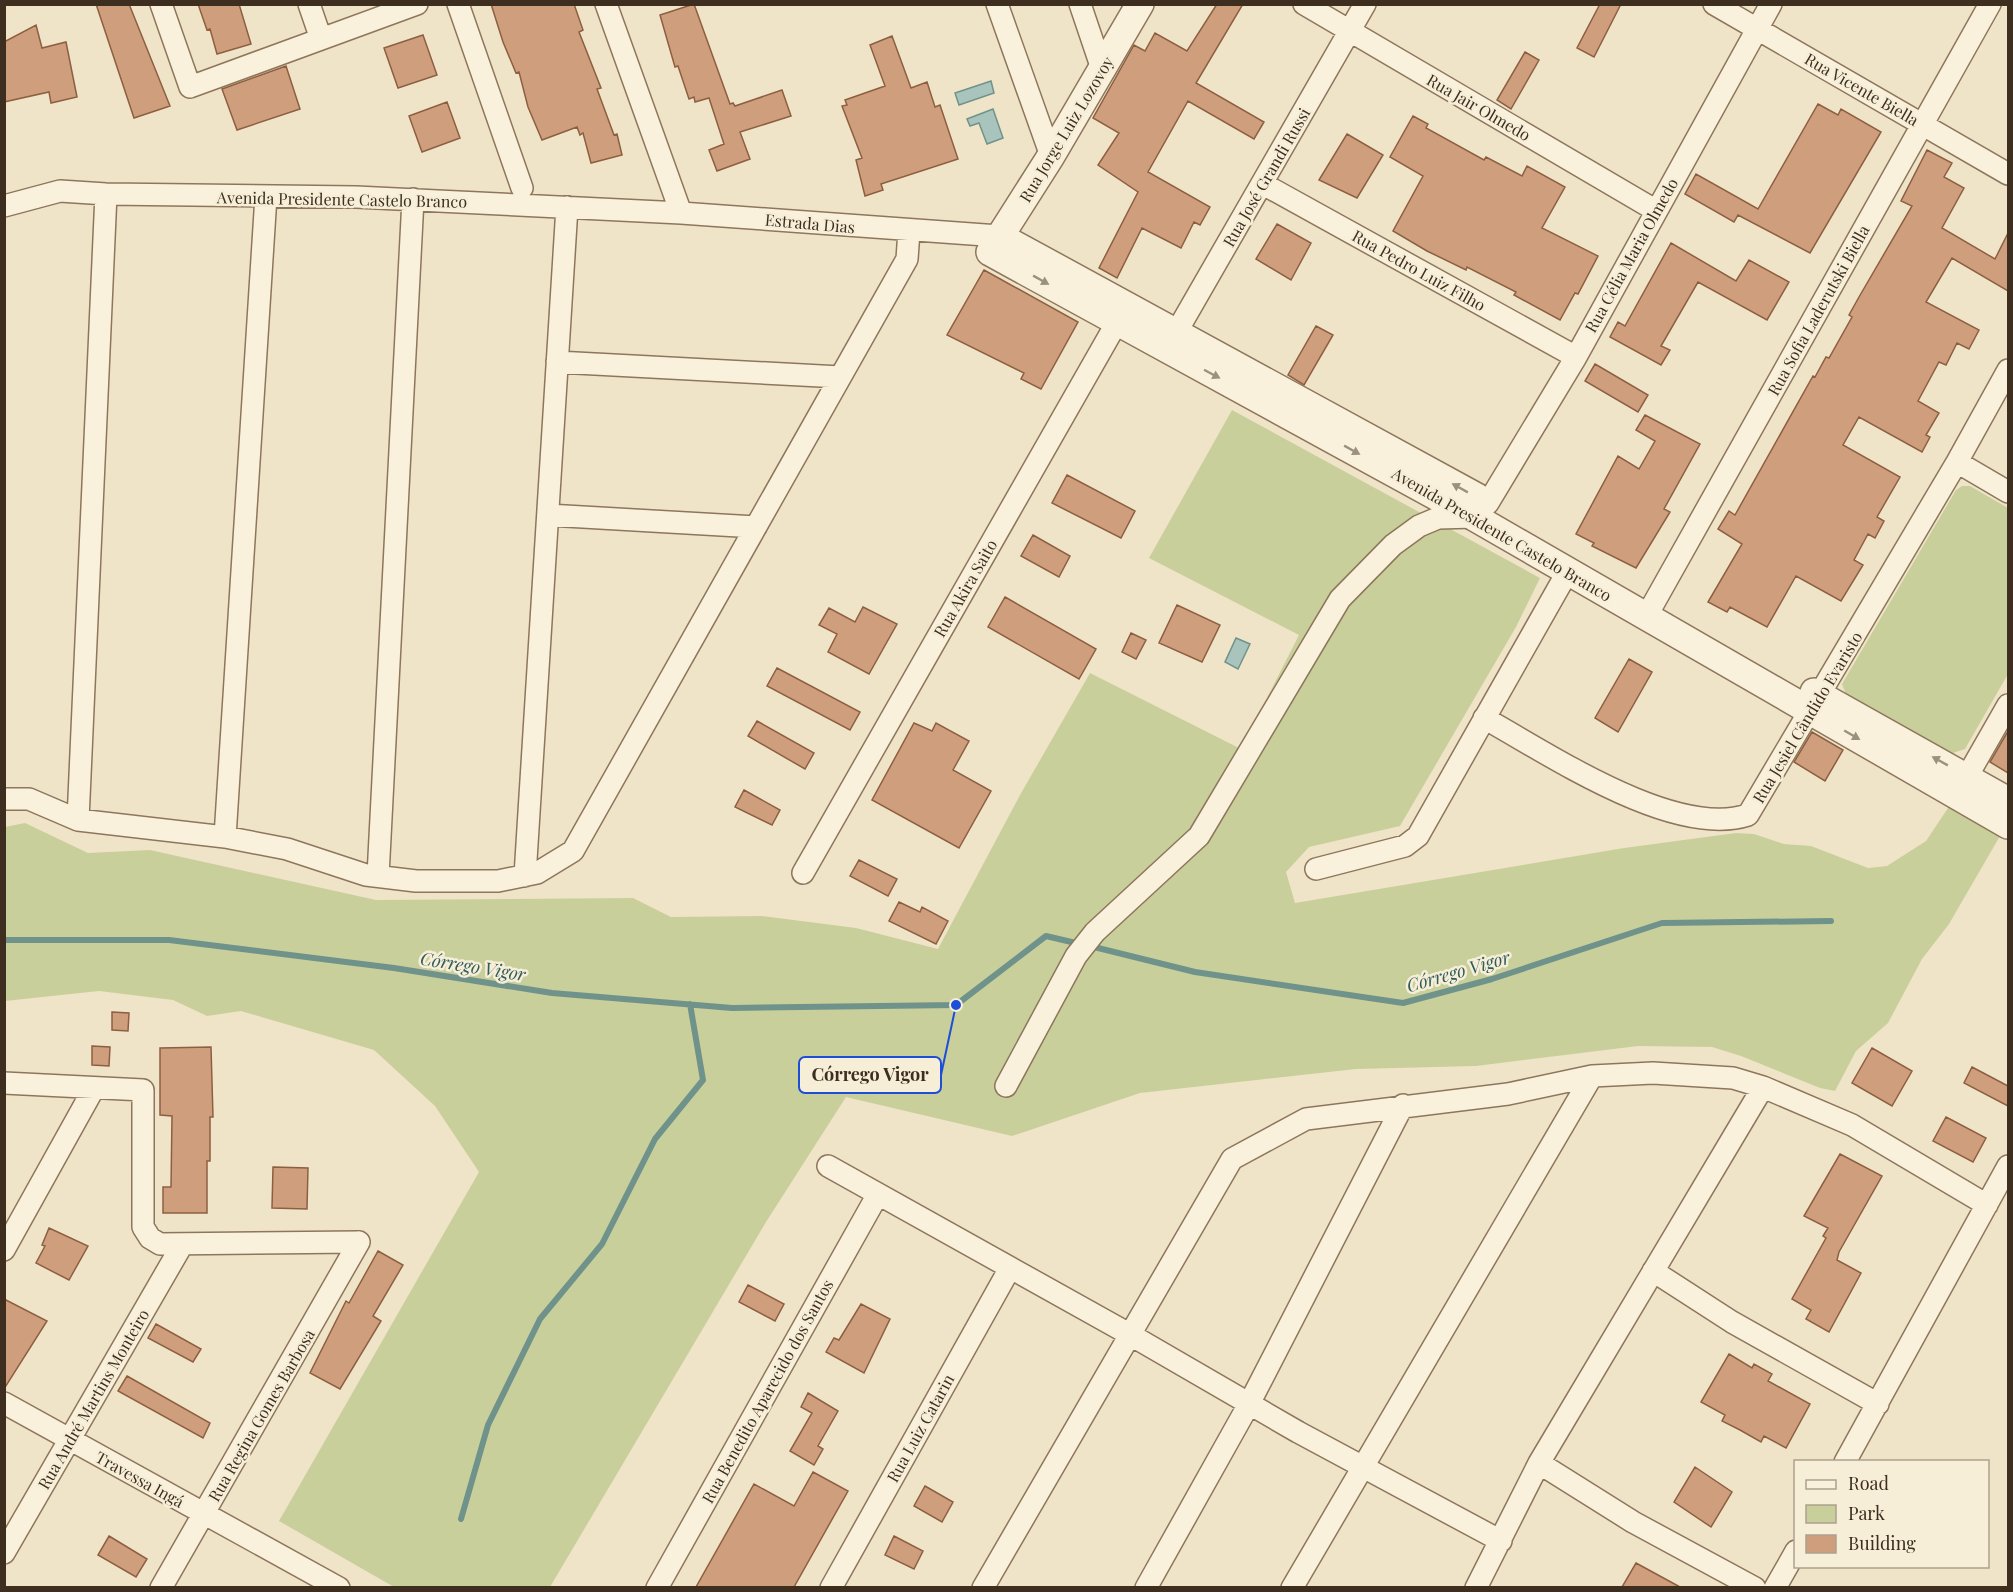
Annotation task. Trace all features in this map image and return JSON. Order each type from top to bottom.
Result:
[{"type":"street","points":[[161,4],[190,87],[417,4]]},
{"type":"street","points":[[309,4],[321,39]]},
{"type":"street","points":[[458,4],[524,198]]},
{"type":"street","points":[[606,4],[681,213]]},
{"type":"street","points":[[997,4],[1051,156]]},
{"type":"street","points":[[1080,4],[1102,69]]},
{"type":"street","name":"Rua Jorge Luiz Lozovoy","points":[[994,244],[1051,156],[1140,4]]},
{"type":"street","name":"Rua Jair Olmedo","points":[[1304,4],[1654,210]]},
{"type":"street","name":"Rua José Grandi Russi","points":[[1171,341],[1365,4]]},
{"type":"street","name":"Rua Vicente Biella","points":[[1714,4],[2008,174]]},
{"type":"street","name":"Rua Célia Maria Olmedo","points":[[1481,510],[1576,357],[1654,210],[1771,4]]},
{"type":"street","name":"Rua Sofia Laderutski Biella","points":[[1651,610],[1990,4]]},
{"type":"street","name":"Rua Pedro Luiz Filho","points":[[1263,184],[1576,357]]},
{"type":"street","name":"Avenida Presidente Castelo Branco","points":[[4,206],[60,190],[106,194],[413,199],[524,198],[567,207],[681,213]]},
{"type":"street","points":[[78,820],[106,194]]},
{"type":"street","points":[[225,837],[266,196]]},
{"type":"street","points":[[378,876],[413,199]]},
{"type":"street","points":[[525,876],[567,207]]},
{"type":"street","name":"Estrada Dias","points":[[681,213],[939,233],[994,244]]},
{"type":"street","points":[[4,800],[29,799],[78,820],[225,837],[287,849],[378,876],[416,881],[498,881],[537,873],[573,850],[907,259],[909,231]]},
{"type":"street","name":"Avenida Presidente Castelo Branco","points":[[994,244],[1481,510],[1815,704],[1962,785],[2008,801]]},
{"type":"street","name":"Rua Akira Saito","points":[[803,873],[1122,314]]},
{"type":"street","points":[[557,362],[840,377]]},
{"type":"street","name":"Rua Jesiel Cândido Evaristo","points":[[1484,718],[1601,783],[1647,805],[1713,820],[1736,819],[1748,815],[1957,462],[2008,370]]},
{"type":"street","points":[[1957,462],[2008,492]]},
{"type":"street","points":[[1006,1086],[1076,956],[1095,932],[1199,836],[1340,599],[1393,545],[1419,526],[1437,518],[1481,510]]},
{"type":"street","name":"Avenida Presidente Castelo Branco","points":[[1481,510],[1568,571],[1651,610]]},
{"type":"street","points":[[548,515],[756,527]]},
{"type":"street","points":[[1316,870],[1405,846],[1418,836],[1568,571]]},
{"type":"street","points":[[1962,785],[2008,705]]},
{"type":"street","name":"Avenida Presidente Castelo Branco","points":[[1962,785],[2008,825]]},
{"type":"street","points":[[983,1587],[1232,1159],[1306,1119],[1403,1105],[1508,1094],[1592,1076],[1676,1074],[1733,1078],[1763,1087],[1852,1125],[1987,1205]]},
{"type":"street","points":[[1292,1587],[1592,1076]]},
{"type":"street","points":[[4,1083],[143,1090],[143,1227],[150,1238],[160,1244],[182,1245]]},
{"type":"street","points":[[1476,1587],[1539,1463],[1763,1087]]},
{"type":"street","points":[[4,1250],[94,1088]]},
{"type":"street","points":[[1146,1587],[1249,1404],[1403,1105]]},
{"type":"street","points":[[828,1166],[1129,1334],[1249,1404],[1501,1541]]},
{"type":"street","points":[[1846,1460],[2008,1166]]},
{"type":"street","name":"Rua Benedito Aparecido dos Santos","points":[[657,1587],[878,1194]]},
{"type":"street","name":"Rua Regina Gomes Barbosa","points":[[162,1587],[359,1242],[182,1245]]},
{"type":"street","name":"Rua André Martins Monteiro","points":[[4,1553],[182,1245]]},
{"type":"street","name":"Rua Luiz Catarin","points":[[831,1587],[1010,1268]]},
{"type":"street","points":[[1653,1271],[1732,1322],[1878,1404]]},
{"type":"street","name":"Travessa Ingá","points":[[4,1403],[328,1585]]},
{"type":"street","points":[[1539,1463],[1633,1522],[1755,1587]]},
{"type":"street","points":[[1775,1587],[1794,1554]]},
{"type":"green space","points":[[1232,410],[1540,578],[1516,627],[1400,826],[1309,847],[1286,872],[1295,903],[1624,848],[1736,833],[1754,834],[1784,844],[1811,846],[1868,868],[1887,866],[1926,841],[1950,805],[2000,836],[1949,924],[1922,959],[1888,1023],[1856,1051],[1835,1091],[1820,1088],[1741,1056],[1712,1047],[1638,1046],[1476,1066],[1356,1069],[1140,1093],[1012,1136],[846,1097],[766,1222],[550,1587],[394,1587],[279,1521],[479,1172],[435,1106],[374,1050],[241,1011],[207,1016],[173,1000],[99,991],[5,1001],[5,827],[25,823],[88,853],[150,850],[376,900],[633,898],[671,917],[762,916],[856,928],[938,949],[1020,795],[1090,673],[1241,749],[1299,635],[1149,558]]},
{"type":"green space","points":[[1962,486],[1970,486],[2008,508],[2008,674],[1965,749],[1953,753],[1847,697],[1842,684],[1956,490]]},
{"type":"water","points":[[991,81],[994,93],[959,105],[955,93]]},
{"type":"water","points":[[993,109],[1003,138],[987,144],[979,123],[970,126],[967,119]]},
{"type":"water","points":[[1236,638],[1250,644],[1238,669],[1225,662]]},
{"type":"building","points":[[96,4],[129,4],[170,106],[134,118]]},
{"type":"building","points":[[198,4],[239,4],[251,44],[217,54],[210,29],[207,30]]},
{"type":"building","points":[[491,4],[574,4],[583,30],[579,32],[601,88],[597,89],[614,135],[617,134],[622,155],[591,163],[583,133],[580,135],[577,127],[542,140],[528,107],[519,72],[516,73],[503,42]]},
{"type":"building","points":[[694,4],[730,104],[733,103],[735,106],[782,90],[791,116],[740,132],[750,159],[717,171],[709,150],[724,144],[709,98],[695,102],[694,97],[689,99],[678,66],[675,67],[660,15]]},
{"type":"building","points":[[1217,4],[1243,4],[1196,83],[1264,122],[1254,139],[1188,101],[1148,172],[1210,207],[1200,225],[1194,222],[1181,248],[1142,228],[1117,278],[1099,268],[1138,192],[1098,165],[1119,133],[1093,118],[1134,45],[1145,51],[1155,33],[1187,51]]},
{"type":"building","points":[[1600,4],[1621,4],[1594,57],[1577,48]]},
{"type":"building","points":[[36,25],[42,48],[66,42],[77,97],[51,103],[49,92],[4,102],[4,42]]},
{"type":"building","points":[[423,35],[437,75],[398,88],[384,48]]},
{"type":"building","points":[[892,36],[911,88],[927,82],[935,107],[940,105],[958,159],[881,184],[883,190],[865,196],[856,160],[862,158],[842,106],[847,105],[845,100],[885,86],[870,45]]},
{"type":"building","points":[[1525,52],[1539,60],[1511,109],[1497,100]]},
{"type":"building","points":[[286,66],[300,109],[237,130],[222,89]]},
{"type":"building","points":[[447,102],[460,138],[422,152],[409,116]]},
{"type":"building","points":[[1818,104],[1838,115],[1841,109],[1881,132],[1810,253],[1738,215],[1734,222],[1685,194],[1696,174],[1758,209]]},
{"type":"building","points":[[1413,116],[1428,124],[1426,128],[1484,160],[1486,157],[1522,176],[1527,166],[1565,187],[1542,228],[1598,256],[1578,294],[1575,293],[1560,320],[1514,295],[1516,292],[1467,267],[1466,270],[1427,251],[1393,231],[1423,176],[1390,157]]},
{"type":"building","points":[[1347,134],[1383,155],[1357,198],[1319,180]]},
{"type":"building","points":[[1927,150],[1952,163],[1944,177],[1964,188],[1942,228],[1995,259],[2008,233],[2008,291],[1952,258],[1926,302],[1979,330],[1969,349],[1957,343],[1946,365],[1939,362],[1918,401],[1939,413],[1926,435],[1930,437],[1922,452],[1859,417],[1843,445],[1900,477],[1877,517],[1884,521],[1875,538],[1868,534],[1854,560],[1863,565],[1841,601],[1796,576],[1767,627],[1730,607],[1727,612],[1708,602],[1742,544],[1718,529],[1729,511],[1735,515],[1813,376],[1815,377],[1826,357],[1829,358],[1852,317],[1849,315],[1912,206],[1901,201]]},
{"type":"building","points":[[1277,224],[1311,243],[1291,280],[1256,259]]},
{"type":"building","points":[[1671,243],[1736,281],[1749,260],[1789,282],[1767,320],[1698,282],[1661,346],[1670,350],[1661,365],[1610,337],[1618,322],[1625,326]]},
{"type":"building","points":[[984,270],[1078,322],[1041,389],[1021,379],[1024,373],[947,335]]},
{"type":"building","points":[[1316,326],[1333,335],[1304,385],[1288,375]]},
{"type":"building","points":[[1595,364],[1648,395],[1638,412],[1585,381]]},
{"type":"building","points":[[1645,415],[1700,444],[1664,509],[1670,512],[1636,568],[1592,546],[1594,543],[1576,534],[1618,456],[1639,469],[1655,441],[1636,430]]},
{"type":"building","points":[[1067,475],[1135,511],[1121,538],[1052,503]]},
{"type":"building","points":[[1033,535],[1070,556],[1059,577],[1021,556]]},
{"type":"building","points":[[1005,597],[1096,649],[1079,679],[988,627]]},
{"type":"building","points":[[1177,605],[1220,625],[1202,662],[1159,643]]},
{"type":"building","points":[[863,607],[897,624],[869,674],[828,652],[837,634],[819,625],[829,608],[855,622]]},
{"type":"building","points":[[1131,633],[1146,640],[1136,659],[1122,652]]},
{"type":"building","points":[[1629,659],[1652,672],[1618,732],[1595,718]]},
{"type":"building","points":[[777,668],[860,712],[850,730],[767,686]]},
{"type":"building","points":[[757,721],[814,753],[805,769],[748,736]]},
{"type":"building","points":[[914,723],[932,731],[936,723],[969,741],[953,770],[991,791],[959,848],[872,800]]},
{"type":"building","points":[[2008,731],[2008,773],[1990,762]]},
{"type":"building","points":[[1812,732],[1843,750],[1825,781],[1794,762]]},
{"type":"building","points":[[744,790],[780,810],[772,825],[735,807]]},
{"type":"building","points":[[859,860],[897,879],[888,896],[850,876]]},
{"type":"building","points":[[899,902],[920,912],[922,907],[948,921],[936,944],[889,921]]},
{"type":"building","points":[[112,1012],[129,1013],[128,1031],[112,1030]]},
{"type":"building","points":[[92,1046],[110,1047],[109,1066],[92,1065]]},
{"type":"building","points":[[211,1047],[213,1117],[210,1117],[210,1161],[207,1161],[207,1213],[163,1213],[163,1187],[171,1187],[172,1116],[160,1115],[160,1048]]},
{"type":"building","points":[[1872,1048],[1912,1071],[1892,1106],[1852,1083]]},
{"type":"building","points":[[1972,1067],[2008,1086],[2008,1106],[1964,1083]]},
{"type":"building","points":[[1946,1117],[1986,1138],[1973,1162],[1933,1141]]},
{"type":"building","points":[[1840,1154],[1882,1176],[1839,1252],[1837,1260],[1861,1273],[1829,1332],[1806,1319],[1811,1310],[1792,1299],[1826,1238],[1823,1236],[1828,1228],[1804,1216]]},
{"type":"building","points":[[273,1167],[308,1168],[307,1209],[272,1208]]},
{"type":"building","points":[[49,1228],[88,1246],[69,1280],[36,1263],[45,1246],[42,1245]]},
{"type":"building","points":[[378,1251],[403,1265],[373,1316],[381,1321],[340,1389],[310,1373],[346,1301],[349,1303]]},
{"type":"building","points":[[748,1285],[784,1304],[775,1321],[739,1302]]},
{"type":"building","points":[[4,1299],[47,1321],[4,1389]]},
{"type":"building","points":[[861,1304],[890,1319],[864,1373],[826,1352],[834,1338],[839,1340]]},
{"type":"building","points":[[156,1324],[201,1349],[193,1362],[148,1338]]},
{"type":"building","points":[[1729,1354],[1752,1368],[1754,1364],[1772,1374],[1768,1381],[1810,1404],[1786,1448],[1764,1436],[1761,1442],[1722,1421],[1725,1415],[1701,1402]]},
{"type":"building","points":[[127,1376],[210,1423],[203,1438],[118,1391]]},
{"type":"building","points":[[808,1393],[838,1411],[818,1446],[823,1449],[814,1465],[790,1451],[812,1413],[801,1407]]},
{"type":"building","points":[[1695,1467],[1732,1492],[1711,1527],[1674,1502]]},
{"type":"building","points":[[813,1472],[848,1491],[794,1587],[696,1587],[754,1484],[794,1506]]},
{"type":"building","points":[[925,1486],[953,1502],[942,1522],[914,1506]]},
{"type":"building","points":[[109,1536],[147,1559],[136,1577],[98,1555]]},
{"type":"building","points":[[894,1536],[923,1551],[914,1569],[885,1555]]},
{"type":"building","points":[[1636,1563],[1680,1587],[1622,1587]]},
{"type":"waterway","name":"Córrego Vigor","points":[[1090,946],[1195,972],[1403,1003],[1492,979],[1662,923],[1831,921]]},
{"type":"waterway","name":"Córrego Vigor","points":[[4,940],[169,940],[394,968],[552,993],[732,1008],[956,1005],[1046,936],[1080,944]]},
{"type":"waterway","points":[[461,1519],[488,1425],[540,1319],[602,1244],[655,1139],[703,1080],[690,1004]]},
{"type":"place","name":"Córrego Vigor","points":[[956,1005]]}]
